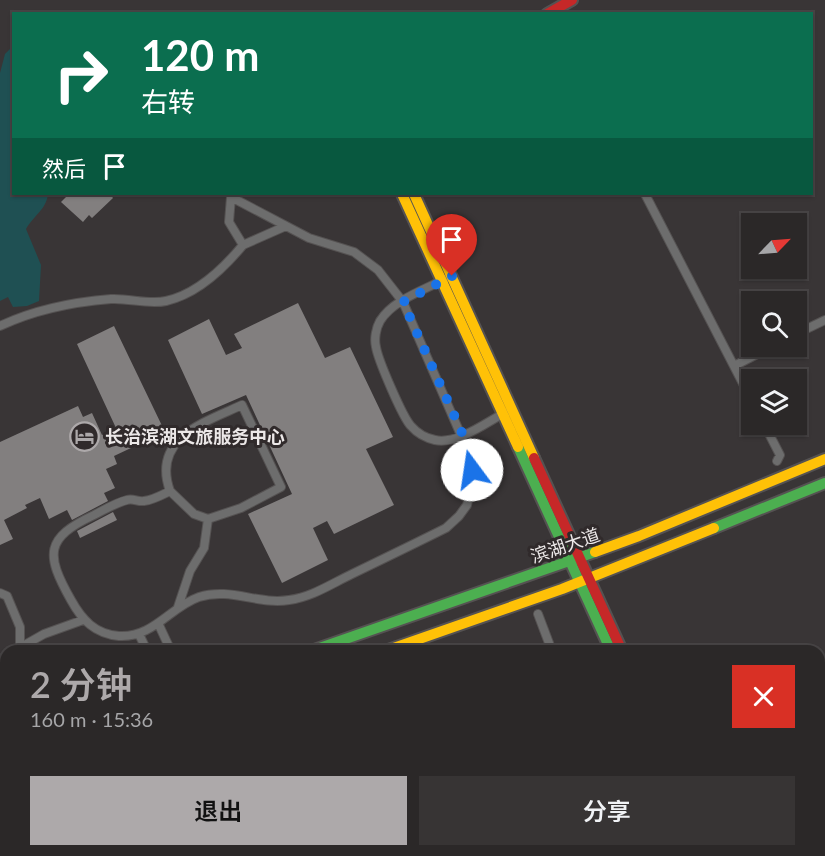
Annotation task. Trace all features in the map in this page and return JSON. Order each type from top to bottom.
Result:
[{"type":"main road","points":[[552,12],[572,0]]},
{"type":"main road","points":[[403,195],[447,278]]},
{"type":"main road","points":[[414,195],[447,278],[576,558],[609,645]]},
{"type":"main road","name":"滨湖大道","points":[[328,645],[639,536],[825,459]]},
{"type":"main road","points":[[402,645],[585,580],[825,483]]},
{"type":"main road","points":[[585,580],[619,645]]},
{"type":"street","points":[[646,195],[741,380]]},
{"type":"street","points":[[170,491],[146,501],[127,499],[68,527],[60,534],[56,544],[55,564],[70,599],[82,620],[104,633],[121,636],[139,634],[178,607],[211,594],[225,593],[276,601],[306,596],[446,528],[459,516],[472,490],[470,456],[463,435],[403,302],[378,270],[354,252],[309,238],[231,197],[228,222],[243,245]]},
{"type":"street","points":[[0,327],[19,317],[65,306],[113,299],[152,303],[168,301],[213,276],[243,245],[286,226]]},
{"type":"street","points":[[447,278],[390,310],[375,332],[375,348],[381,364],[410,425],[415,430],[436,440],[463,435],[508,411]]},
{"type":"street","points":[[807,329],[825,320]]},
{"type":"street","points":[[734,366],[752,357]]},
{"type":"street","points":[[242,405],[281,487],[242,508],[208,519],[194,514],[170,491],[167,465],[176,442],[184,433],[242,405]]},
{"type":"street","points":[[770,435],[780,455],[777,461]]},
{"type":"street","points":[[178,607],[190,571],[204,548],[208,519]]},
{"type":"street","points":[[0,593],[7,596],[20,627],[18,645]]},
{"type":"street","points":[[538,614],[550,645]]},
{"type":"street","points":[[26,645],[82,620]]},
{"type":"street","points":[[158,623],[168,645]]},
{"type":"street","points":[[139,634],[144,645]]},
{"type":"water","points":[[12,47],[12,195],[48,195],[42,208],[26,229],[41,265],[39,301],[27,306],[13,307],[8,297],[0,301],[0,73],[5,54]]},
{"type":"building","points":[[68,195],[111,195],[113,198],[92,218],[89,215],[83,222],[61,202]]},
{"type":"building","name":"长治滨湖文旅服务中心","points":[[298,303],[325,358],[350,347],[393,437],[366,449],[394,505],[334,534],[327,521],[313,528],[328,560],[282,583],[248,514],[292,494],[246,395],[202,414],[168,340],[209,319],[226,355],[242,348],[234,334]]},
{"type":"building","name":"长治滨湖文旅服务中心","points":[[114,326],[165,432],[114,456],[117,464],[106,469],[115,488],[104,493],[108,501],[72,520],[67,510],[49,519],[40,498],[25,505],[27,508],[4,520],[13,539],[0,545],[0,442],[78,406],[83,417],[92,413],[102,435],[116,428],[77,344]]},
{"type":"building","points":[[113,512],[117,520],[80,538],[77,531]]},
{"type":"traffic: fast","points":[[518,447],[608,645]]},
{"type":"traffic: fast","points":[[714,528],[825,483]]},
{"type":"traffic: fast","points":[[328,645],[595,552]]},
{"type":"traffic: slow","points":[[402,195],[518,447]]},
{"type":"traffic: slow","points":[[414,195],[534,458]]},
{"type":"traffic: slow","points":[[595,552],[825,459]]},
{"type":"traffic: slow","points":[[402,645],[562,589],[714,528]]},
{"type":"traffic: jam","points":[[551,12],[572,0]]},
{"type":"traffic: jam","points":[[534,458],[619,645]]},
{"type":"place","name":"长治滨湖文旅服务中心","points":[[84,436]]},
{"type":"route","points":[[452,276],[403,302],[463,435],[472,470]]}]
